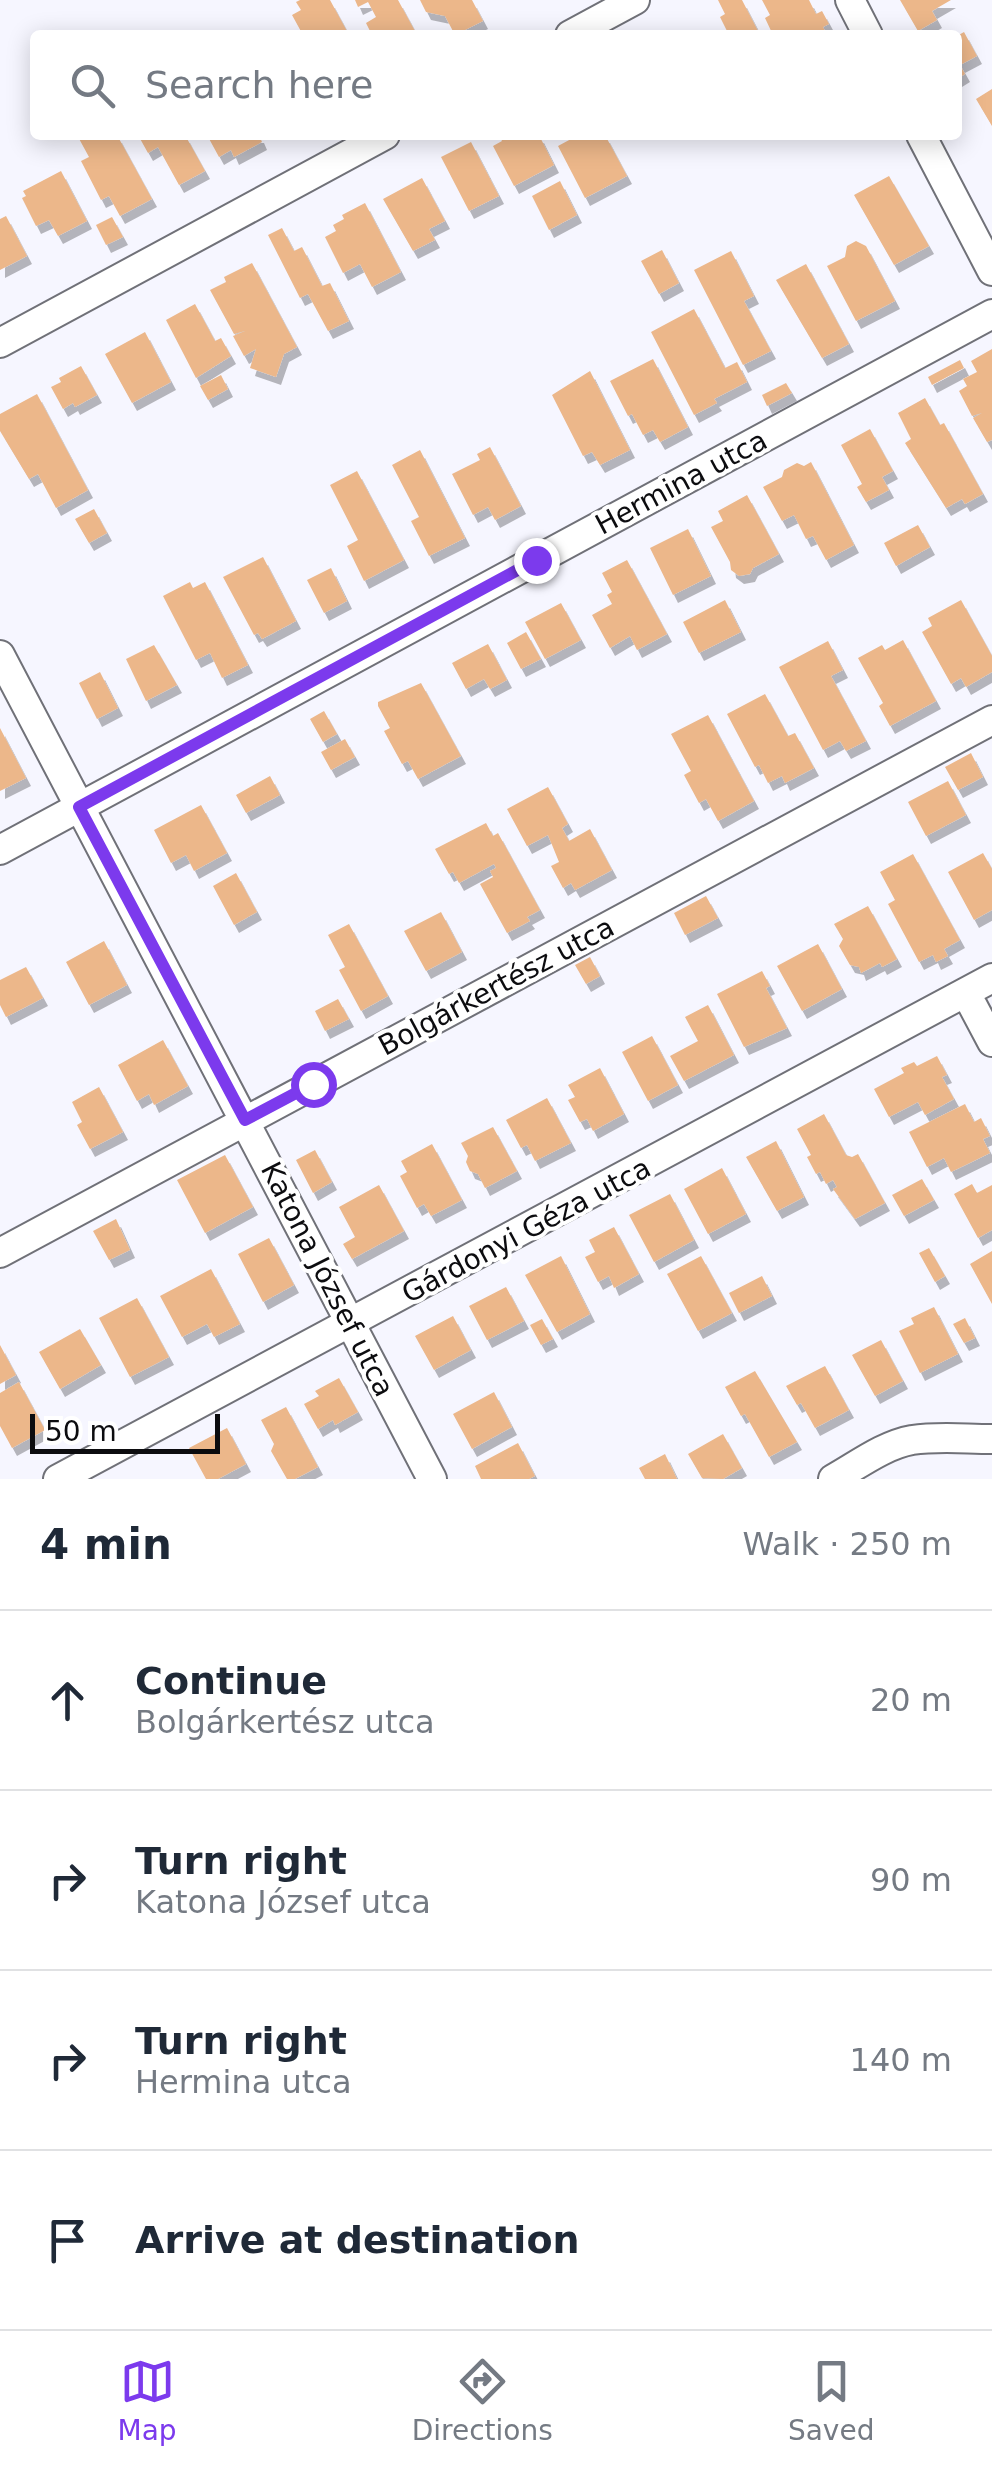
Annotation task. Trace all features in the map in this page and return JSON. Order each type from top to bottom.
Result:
[{"type":"street","points":[[579,30],[634,0]]},
{"type":"street","points":[[850,0],[865,30]]},
{"type":"street","points":[[0,343],[376,140]]},
{"type":"street","points":[[923,140],[992,272]]},
{"type":"street","name":"Hermina utca","points":[[0,850],[992,314]]},
{"type":"street","name":"Katona József utca","points":[[0,655],[432,1479]]},
{"type":"street","name":"Bolgárkertész utca","points":[[0,1253],[992,720]]},
{"type":"street","name":"Gárdonyi Géza utca","points":[[58,1479],[992,978]]},
{"type":"street","points":[[966,992],[992,1042]]},
{"type":"street","points":[[834,1479],[878,1452],[908,1441],[992,1439]]},
{"type":"building","points":[[330,0],[346,30],[300,30],[292,15],[301,10],[296,2]]},
{"type":"building","points":[[355,0],[398,0],[414,30],[370,30],[366,23],[376,17],[368,2],[358,7]]},
{"type":"building","points":[[420,0],[472,0],[483,21],[465,30],[452,30],[445,16],[426,12]]},
{"type":"building","points":[[718,0],[742,0],[757,30],[726,30],[720,17],[725,14]]},
{"type":"building","points":[[762,0],[809,0],[816,14],[822,11],[829,24],[824,30],[771,30],[765,18],[770,15]]},
{"type":"building","points":[[900,0],[951,0],[932,11],[937,20],[917,30]]},
{"type":"building","points":[[962,33],[977,56],[962,64]]},
{"type":"building","points":[[992,89],[992,126],[976,99]]},
{"type":"building","points":[[80,140],[120,140],[152,199],[120,216],[109,196],[101,200],[81,161],[89,157]]},
{"type":"building","points":[[141,140],[188,140],[205,171],[179,185],[158,147],[148,153]]},
{"type":"building","points":[[210,140],[262,142],[234,157],[231,150],[219,157]]},
{"type":"building","points":[[542,140],[554,165],[514,186],[493,146],[502,141]]},
{"type":"building","points":[[569,140],[608,140],[627,176],[585,198],[558,146]]},
{"type":"building","points":[[471,142],[499,196],[469,211],[441,157]]},
{"type":"building","points":[[61,171],[87,221],[58,236],[49,220],[36,226],[22,198],[26,196],[23,191]]},
{"type":"building","points":[[889,176],[929,246],[894,265],[854,195]]},
{"type":"building","points":[[422,178],[445,221],[429,229],[435,240],[413,251],[383,199]]},
{"type":"building","points":[[560,181],[577,215],[549,230],[532,196]]},
{"type":"building","points":[[365,203],[401,272],[372,287],[360,264],[343,273],[325,237],[336,231],[333,225],[344,219],[342,215]]},
{"type":"building","points":[[6,216],[27,256],[0,270],[0,219]]},
{"type":"building","points":[[112,217],[123,237],[106,245],[96,225]]},
{"type":"building","points":[[282,228],[294,251],[302,247],[322,286],[330,283],[349,321],[328,331],[308,294],[300,298],[268,235]]},
{"type":"building","points":[[856,241],[866,246],[895,301],[856,321],[827,266],[845,257],[847,246]]},
{"type":"building","points":[[662,250],[679,283],[659,294],[641,261]]},
{"type":"building","points":[[731,251],[754,296],[744,301],[771,351],[743,365],[694,270]]},
{"type":"building","points":[[252,263],[297,347],[284,354],[276,377],[250,368],[256,349],[244,356],[233,336],[245,331],[234,334],[210,290],[226,282],[224,277]]},
{"type":"building","points":[[806,264],[849,344],[822,358],[776,280]]},
{"type":"building","points":[[195,304],[215,341],[221,338],[231,356],[196,378],[166,320]]},
{"type":"building","points":[[694,309],[725,368],[737,362],[747,382],[714,399],[717,403],[694,415],[651,332]]},
{"type":"building","points":[[145,332],[171,382],[132,403],[105,354]]},
{"type":"building","points":[[992,349],[992,440],[987,442],[973,418],[982,413],[972,416],[959,391],[967,386],[963,379],[977,372],[971,361]]},
{"type":"building","points":[[653,359],[688,427],[660,442],[653,430],[643,435],[610,381]]},
{"type":"building","points":[[960,360],[964,368],[932,385],[928,377]]},
{"type":"building","points":[[81,366],[97,395],[63,409],[51,387]]},
{"type":"building","points":[[590,371],[630,450],[600,465],[592,452],[583,456],[552,395]]},
{"type":"building","points":[[221,375],[228,389],[208,400],[200,386]]},
{"type":"building","points":[[786,383],[792,393],[767,406],[762,395]]},
{"type":"building","points":[[37,394],[88,490],[56,508],[38,474],[29,479],[0,431],[0,414]]},
{"type":"building","points":[[925,398],[940,425],[944,423],[983,494],[965,504],[962,499],[946,508],[905,443],[911,439],[898,413]]},
{"type":"building","points":[[870,429],[893,471],[882,477],[889,490],[866,502],[857,487],[862,484],[841,445]]},
{"type":"building","points":[[490,447],[521,506],[495,520],[488,507],[473,515],[452,474],[480,460],[477,454]]},
{"type":"building","points":[[420,450],[465,538],[429,556],[411,521],[419,517],[392,465]]},
{"type":"building","points":[[811,462],[854,545],[826,560],[813,536],[806,539],[794,515],[782,521],[763,487],[797,463],[804,466]]},
{"type":"building","points":[[357,471],[404,560],[364,581],[347,546],[358,540],[330,485]]},
{"type":"building","points":[[747,495],[779,554],[753,568],[750,574],[739,576],[731,570],[711,527],[723,521],[718,511]]},
{"type":"building","points":[[94,509],[107,533],[89,543],[75,519]]},
{"type":"building","points":[[918,525],[930,547],[896,566],[884,543]]},
{"type":"building","points":[[688,529],[711,576],[673,595],[650,548]]},
{"type":"building","points":[[263,557],[296,621],[262,639],[258,633],[254,635],[223,577]]},
{"type":"building","points":[[627,560],[667,634],[637,650],[630,636],[610,648],[592,615],[612,604],[607,595],[612,592],[602,573]]},
{"type":"building","points":[[331,568],[347,601],[324,613],[307,580]]},
{"type":"building","points":[[190,582],[193,588],[205,582],[248,665],[222,678],[210,653],[196,660],[163,596]]},
{"type":"building","points":[[725,600],[741,632],[699,653],[683,622]]},
{"type":"building","points":[[961,600],[992,656],[992,672],[966,687],[961,678],[951,684],[922,632],[932,626],[928,618]]},
{"type":"building","points":[[561,603],[581,640],[545,659],[525,622]]},
{"type":"building","points":[[526,632],[541,659],[521,669],[507,643]]},
{"type":"building","points":[[903,640],[936,701],[890,726],[879,706],[883,703],[858,658],[882,645],[885,650]]},
{"type":"building","points":[[828,641],[843,670],[831,676],[866,741],[846,751],[840,741],[823,750],[779,667]]},
{"type":"building","points":[[488,644],[507,680],[490,689],[484,679],[466,689],[452,663]]},
{"type":"building","points":[[154,645],[177,685],[146,701],[126,659]]},
{"type":"building","points":[[100,672],[118,708],[97,719],[79,683]]},
{"type":"building","points":[[421,683],[461,756],[418,779],[408,761],[402,764],[384,731],[390,728],[378,702]]},
{"type":"building","points":[[765,694],[788,736],[795,733],[814,768],[785,783],[782,776],[768,783],[759,765],[755,767],[727,714]]},
{"type":"building","points":[[324,711],[337,734],[323,742],[310,719]]},
{"type":"building","points":[[708,715],[754,801],[718,821],[706,799],[699,803],[684,775],[691,771],[671,734]]},
{"type":"building","points":[[0,728],[26,778],[0,791]]},
{"type":"building","points":[[345,739],[355,757],[331,770],[321,752]]},
{"type":"building","points":[[971,753],[983,777],[958,790],[945,767]]},
{"type":"building","points":[[270,776],[280,795],[246,813],[236,795]]},
{"type":"building","points":[[948,781],[966,815],[926,836],[908,802]]},
{"type":"building","points":[[548,787],[568,824],[562,828],[569,841],[590,829],[612,870],[575,890],[571,883],[563,888],[551,866],[559,862],[548,835],[527,846],[507,809]]},
{"type":"building","points":[[201,805],[227,853],[194,871],[186,855],[171,863],[154,830]]},
{"type":"building","points":[[486,823],[493,836],[498,833],[540,910],[527,917],[530,921],[507,933],[480,884],[493,877],[490,871],[496,868],[494,864],[459,883],[435,849]]},
{"type":"building","points":[[983,853],[992,869],[992,910],[974,920],[948,872]]},
{"type":"building","points":[[913,854],[960,940],[944,949],[948,956],[936,962],[933,955],[919,962],[888,904],[895,900],[880,872]]},
{"type":"building","points":[[236,873],[257,912],[234,925],[213,886]]},
{"type":"building","points":[[706,896],[718,918],[685,935],[674,913]]},
{"type":"building","points":[[868,906],[897,959],[861,973],[859,967],[850,965],[839,946],[843,939],[834,924]]},
{"type":"building","points":[[441,912],[462,952],[426,971],[404,931]]},
{"type":"building","points":[[349,924],[388,996],[361,1011],[339,970],[345,967],[328,935]]},
{"type":"building","points":[[104,941],[127,985],[89,1005],[66,962]]},
{"type":"building","points":[[818,944],[842,989],[802,1011],[777,966]]},
{"type":"building","points":[[590,957],[600,976],[586,984],[575,965]]},
{"type":"building","points":[[26,967],[43,998],[6,1017],[0,1005],[0,980]]},
{"type":"building","points":[[762,971],[770,986],[766,988],[787,1028],[744,1047],[717,994]]},
{"type":"building","points":[[338,999],[349,1019],[325,1031],[315,1011]]},
{"type":"building","points":[[708,1005],[734,1055],[684,1081],[670,1056],[698,1041],[685,1017]]},
{"type":"building","points":[[652,1036],[678,1085],[648,1101],[622,1052]]},
{"type":"building","points":[[163,1040],[188,1086],[154,1105],[149,1094],[137,1101],[118,1065]]},
{"type":"building","points":[[937,1056],[947,1075],[942,1077],[954,1099],[925,1115],[918,1102],[889,1117],[874,1089],[904,1073],[901,1068],[914,1062],[917,1066]]},
{"type":"building","points":[[600,1068],[624,1114],[593,1131],[587,1119],[580,1122],[568,1100],[575,1097],[568,1085]]},
{"type":"building","points":[[99,1087],[123,1132],[90,1149],[77,1125],[82,1122],[72,1102]]},
{"type":"building","points":[[547,1098],[571,1143],[535,1161],[527,1145],[521,1148],[506,1120]]},
{"type":"building","points":[[965,1104],[974,1122],[981,1118],[990,1136],[983,1139],[990,1153],[951,1172],[944,1158],[927,1167],[909,1132]]},
{"type":"building","points":[[824,1114],[846,1155],[858,1154],[885,1203],[855,1219],[833,1189],[837,1187],[833,1180],[826,1184],[820,1172],[816,1174],[797,1129]]},
{"type":"building","points":[[493,1127],[517,1171],[485,1188],[478,1174],[470,1171],[461,1143]]},
{"type":"building","points":[[776,1141],[804,1197],[777,1211],[746,1157]]},
{"type":"building","points":[[432,1144],[462,1200],[431,1216],[424,1204],[417,1208],[400,1176],[407,1172],[401,1161]]},
{"type":"building","points":[[315,1150],[332,1182],[313,1193],[296,1160]]},
{"type":"building","points":[[225,1155],[253,1207],[205,1233],[177,1180]]},
{"type":"building","points":[[722,1168],[746,1214],[708,1234],[684,1189]]},
{"type":"building","points":[[922,1179],[934,1200],[904,1216],[892,1195]]},
{"type":"building","points":[[972,1184],[977,1193],[992,1185],[992,1230],[978,1238],[954,1194]]},
{"type":"building","points":[[379,1185],[404,1231],[352,1259],[343,1244],[355,1237],[339,1207]]},
{"type":"building","points":[[670,1194],[694,1240],[654,1262],[629,1215]]},
{"type":"building","points":[[116,1219],[130,1250],[109,1260],[93,1231]]},
{"type":"building","points":[[614,1227],[639,1274],[614,1288],[609,1276],[598,1282],[585,1257],[595,1252],[589,1240]]},
{"type":"building","points":[[269,1238],[294,1285],[263,1302],[238,1254]]},
{"type":"building","points":[[929,1248],[945,1276],[935,1282],[919,1253]]},
{"type":"building","points":[[992,1251],[992,1304],[970,1264]]},
{"type":"building","points":[[561,1256],[590,1314],[557,1332],[525,1275]]},
{"type":"building","points":[[701,1256],[732,1313],[698,1331],[667,1274]]},
{"type":"building","points":[[211,1269],[240,1324],[214,1337],[207,1324],[182,1337],[160,1296]]},
{"type":"building","points":[[762,1276],[772,1296],[739,1313],[729,1293]]},
{"type":"building","points":[[506,1287],[524,1321],[487,1340],[469,1306]]},
{"type":"building","points":[[137,1298],[169,1357],[130,1377],[99,1318]]},
{"type":"building","points":[[934,1307],[958,1354],[920,1373],[899,1331],[914,1324],[911,1318]]},
{"type":"building","points":[[453,1316],[471,1350],[434,1370],[415,1336]]},
{"type":"building","points":[[965,1318],[975,1338],[964,1343],[953,1324]]},
{"type":"building","points":[[542,1319],[553,1339],[541,1345],[530,1325]]},
{"type":"building","points":[[80,1329],[101,1365],[60,1389],[39,1352]]},
{"type":"building","points":[[881,1340],[903,1381],[875,1396],[852,1355]]},
{"type":"building","points":[[0,1345],[16,1375],[0,1384]]},
{"type":"building","points":[[825,1366],[849,1410],[815,1428],[786,1386]]},
{"type":"building","points":[[755,1371],[797,1442],[769,1457],[725,1387]]},
{"type":"building","points":[[339,1378],[358,1412],[318,1429],[304,1404],[319,1396],[315,1391]]},
{"type":"building","points":[[19,1382],[45,1430],[12,1448],[0,1426],[0,1393]]},
{"type":"building","points":[[494,1392],[512,1427],[472,1449],[453,1414]]},
{"type":"building","points":[[286,1407],[318,1467],[295,1479],[287,1479],[271,1451],[274,1444],[261,1420]]},
{"type":"building","points":[[227,1428],[246,1464],[218,1479],[206,1479],[189,1448]]},
{"type":"building","points":[[723,1434],[742,1468],[723,1479],[702,1478],[688,1454]]},
{"type":"building","points":[[518,1443],[535,1476],[481,1479],[475,1466]]},
{"type":"building","points":[[665,1454],[677,1479],[645,1479],[639,1468]]},
{"type":"route","points":[[313,1084],[245,1120],[79,807],[536,560]]}]
